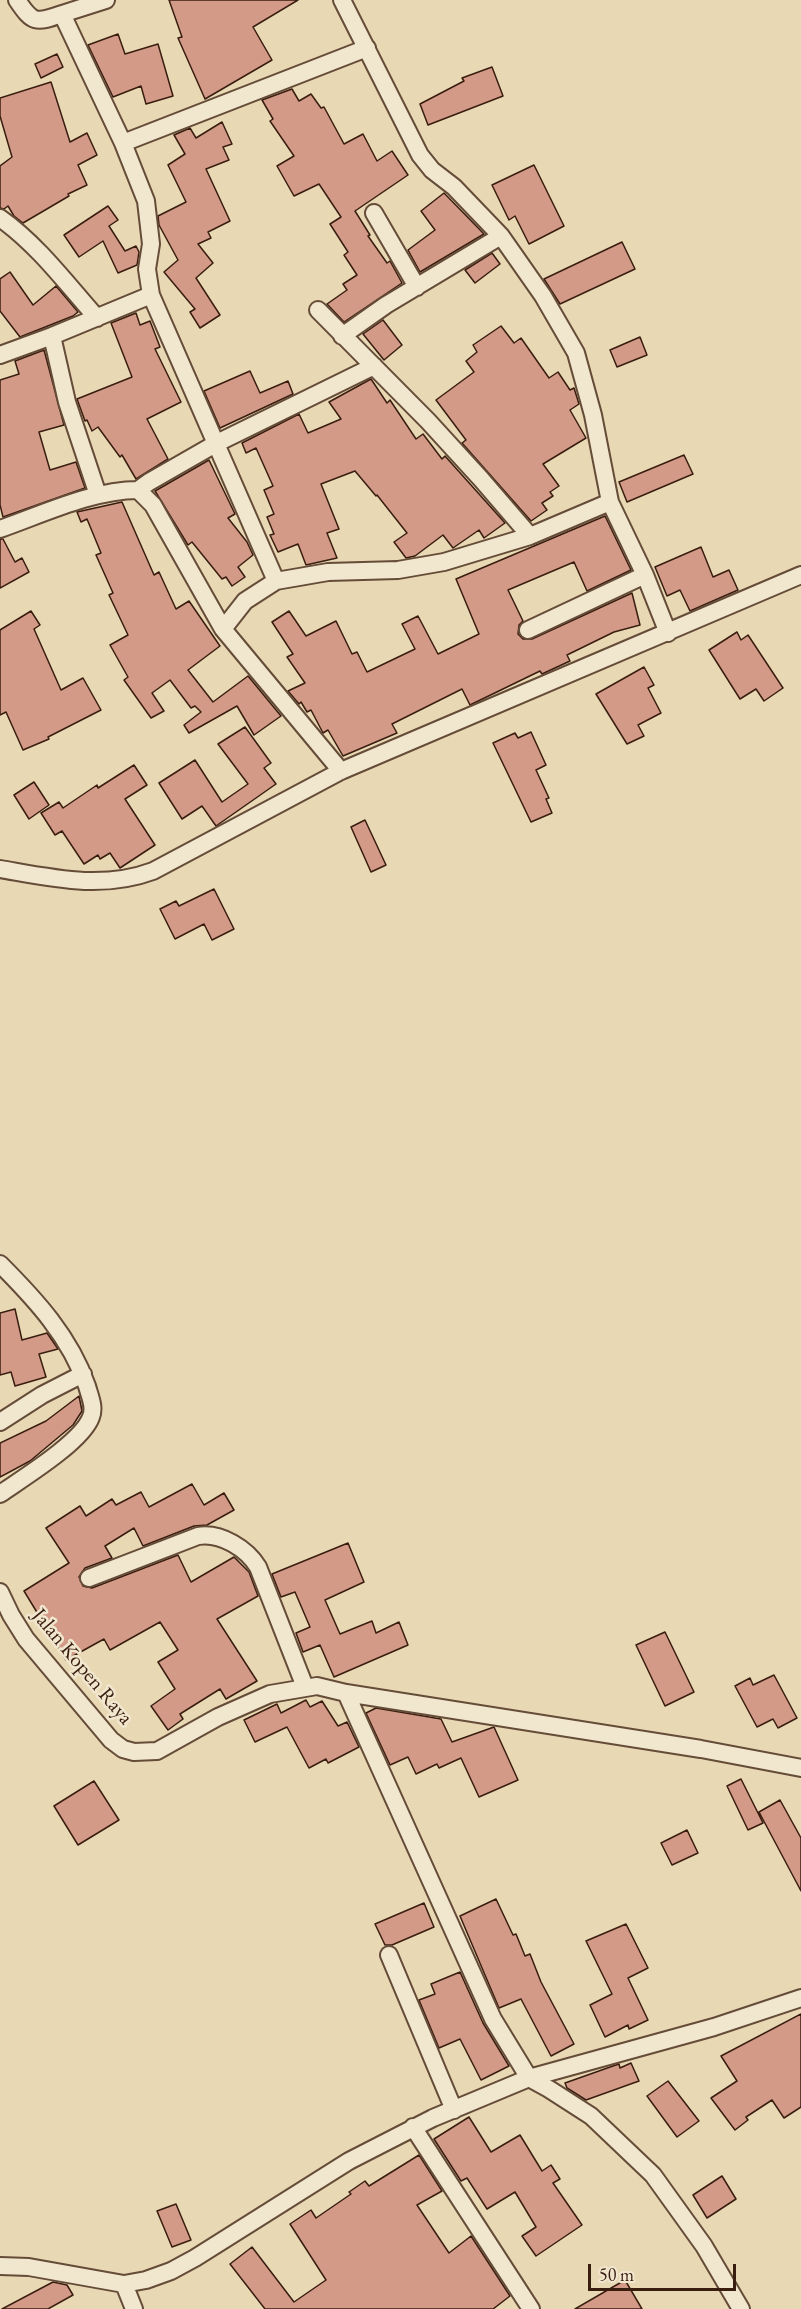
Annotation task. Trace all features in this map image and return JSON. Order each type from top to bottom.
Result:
[{"type":"street","points":[[17,0],[32,19],[37,21],[106,0]]},
{"type":"street","points":[[342,0],[420,155],[432,170],[454,187],[501,236],[543,296],[576,353],[588,397],[610,502],[645,575],[668,633]]},
{"type":"street","points":[[62,14],[123,143],[146,201],[151,244],[147,269],[151,296],[276,580]]},
{"type":"street","points":[[123,143],[367,48]]},
{"type":"street","points":[[374,213],[417,287]]},
{"type":"street","points":[[0,218],[41,254],[97,318]]},
{"type":"street","points":[[342,336],[501,236]]},
{"type":"street","points":[[0,354],[52,336],[151,296]]},
{"type":"street","points":[[318,310],[481,479],[530,536]]},
{"type":"street","points":[[52,336],[67,402],[98,495]]},
{"type":"street","points":[[0,529],[98,495],[138,490],[217,443],[374,366]]},
{"type":"street","points":[[138,490],[153,505],[223,629],[341,771]]},
{"type":"street","points":[[223,629],[245,601],[276,580],[328,572],[398,570],[444,562],[530,536],[610,502]]},
{"type":"street","points":[[528,630],[645,575]]},
{"type":"street","points":[[1,864],[90,882],[126,880],[140,876],[169,864],[341,771],[801,575]]},
{"type":"street","points":[[0,1264],[68,1342],[83,1374],[93,1406],[90,1419],[61,1452],[0,1494]]},
{"type":"street","points":[[0,1422],[42,1395],[83,1374]]},
{"type":"street","points":[[89,1578],[198,1536],[216,1536],[243,1550],[258,1567],[305,1687]]},
{"type":"street","name":"Jalan Kopen Raya","points":[[0,1592],[11,1616],[26,1639],[111,1740],[123,1749],[134,1752],[157,1751],[218,1717],[270,1694],[317,1686],[346,1693],[801,1768]]},
{"type":"street","points":[[346,1693],[493,2019],[529,2078],[591,2115],[653,2175],[704,2246],[741,2309]]},
{"type":"street","points":[[389,1954],[454,2110]]},
{"type":"street","points":[[0,2266],[29,2267],[124,2284],[146,2280],[171,2271],[195,2258],[349,2161],[413,2127],[529,2078],[714,2027],[801,1998]]},
{"type":"street","points":[[413,2127],[531,2309]]},
{"type":"street","points":[[124,2284],[134,2309]]},
{"type":"building","points":[[169,0],[298,0],[253,27],[272,60],[205,99],[178,38],[182,37]]},
{"type":"building","points":[[118,34],[125,54],[158,44],[173,96],[146,104],[141,86],[113,97],[88,45]]},
{"type":"building","points":[[57,54],[63,67],[41,78],[35,64]]},
{"type":"building","points":[[492,67],[503,96],[428,125],[420,104],[464,81],[462,78]]},
{"type":"building","points":[[51,82],[70,142],[87,133],[97,155],[78,165],[87,185],[68,194],[69,196],[23,223],[14,216],[8,206],[4,209],[0,208],[0,166],[12,157],[0,116],[0,98]]},
{"type":"building","points":[[292,89],[299,101],[311,94],[321,108],[324,107],[344,144],[363,134],[377,161],[392,151],[408,175],[355,211],[370,235],[368,236],[387,263],[390,261],[402,283],[344,322],[327,304],[347,290],[343,284],[357,275],[344,255],[348,252],[330,224],[341,217],[319,184],[294,196],[277,166],[294,156],[270,121],[273,119],[262,100]]},
{"type":"building","points":[[222,122],[232,144],[223,147],[229,160],[206,169],[230,221],[208,232],[211,238],[198,244],[213,263],[196,278],[220,315],[200,328],[190,312],[195,309],[164,272],[178,260],[159,225],[158,216],[186,202],[168,165],[185,154],[174,135],[190,128],[196,138]]},
{"type":"building","points":[[534,165],[564,226],[529,244],[515,216],[509,220],[492,185]]},
{"type":"building","points":[[444,193],[484,234],[420,272],[408,250],[435,230],[421,211]]},
{"type":"building","points":[[108,206],[118,220],[109,226],[125,251],[136,246],[139,252],[137,265],[118,273],[103,241],[79,257],[64,235]]},
{"type":"building","points":[[622,242],[635,269],[560,304],[544,279]]},
{"type":"building","points":[[492,253],[500,264],[475,283],[465,270]]},
{"type":"building","points":[[10,272],[33,305],[56,286],[78,312],[20,337],[0,311],[0,279]]},
{"type":"building","points":[[136,313],[140,325],[150,321],[160,347],[155,349],[181,402],[147,419],[168,459],[136,479],[122,455],[120,457],[98,427],[92,431],[87,420],[85,421],[77,399],[132,377],[111,323]]},
{"type":"building","points":[[383,320],[402,345],[384,360],[363,334]]},
{"type":"building","points":[[501,326],[514,343],[521,338],[549,378],[558,372],[570,390],[574,388],[579,404],[570,410],[586,438],[543,464],[559,486],[550,492],[553,496],[542,503],[547,510],[531,521],[462,443],[466,440],[436,400],[474,372],[466,361],[477,352],[473,345]]},
{"type":"building","points":[[640,337],[647,355],[617,367],[610,350]]},
{"type":"building","points":[[44,350],[64,425],[39,432],[50,470],[76,462],[85,488],[3,517],[0,505],[0,380],[19,374],[15,361]]},
{"type":"building","points":[[250,371],[260,393],[288,381],[293,394],[220,428],[204,391]]},
{"type":"building","points":[[371,379],[387,403],[390,400],[416,439],[423,434],[442,459],[445,456],[505,523],[484,538],[479,530],[453,548],[443,535],[415,556],[406,558],[394,542],[407,533],[355,471],[321,484],[339,529],[327,533],[337,558],[306,565],[298,544],[278,552],[270,535],[274,534],[267,517],[274,514],[264,490],[273,486],[256,448],[246,453],[242,443],[299,414],[308,433],[341,419],[329,402]]},
{"type":"building","points":[[684,455],[693,474],[627,502],[619,482]]},
{"type":"building","points":[[209,460],[235,514],[228,518],[247,542],[253,555],[238,567],[245,577],[232,586],[226,577],[222,579],[192,542],[188,545],[155,491]]},
{"type":"building","points":[[122,502],[154,575],[159,572],[176,609],[189,601],[220,646],[188,670],[213,702],[248,676],[281,716],[254,735],[237,706],[189,733],[184,725],[201,712],[195,706],[191,708],[170,680],[152,693],[164,711],[151,718],[124,680],[128,677],[110,645],[128,635],[109,595],[113,593],[96,555],[101,553],[87,519],[81,522],[77,512]]},
{"type":"building","points":[[605,516],[631,570],[587,591],[574,562],[508,590],[523,621],[519,625],[518,634],[523,639],[532,639],[632,593],[640,625],[614,632],[567,655],[570,661],[542,674],[540,671],[470,705],[462,689],[392,724],[397,733],[343,756],[328,730],[323,733],[311,710],[307,712],[301,702],[299,704],[288,691],[305,683],[287,657],[293,654],[272,622],[289,611],[306,636],[336,621],[352,654],[357,652],[367,672],[415,649],[402,624],[418,616],[438,654],[479,634],[456,579]]},
{"type":"building","points":[[0,539],[3,539],[15,562],[22,558],[29,572],[0,588]]},
{"type":"building","points":[[701,547],[713,577],[729,570],[738,590],[690,611],[680,590],[667,596],[655,567]]},
{"type":"building","points":[[31,611],[40,625],[34,629],[61,690],[83,678],[101,710],[48,737],[49,739],[23,750],[6,712],[0,715],[0,630]]},
{"type":"building","points":[[737,632],[741,640],[748,635],[783,688],[764,701],[756,689],[740,699],[709,650]]},
{"type":"building","points":[[644,667],[654,685],[648,688],[661,713],[638,725],[644,736],[627,744],[596,694]]},
{"type":"building","points":[[245,727],[271,763],[264,768],[276,784],[216,826],[202,806],[182,819],[159,783],[195,760],[222,802],[248,784],[218,744]]},
{"type":"building","points":[[531,732],[546,765],[536,770],[549,798],[546,799],[552,813],[531,822],[493,743],[515,733],[518,738]]},
{"type":"building","points":[[134,765],[147,785],[125,799],[155,845],[120,868],[110,853],[100,859],[98,855],[84,864],[62,831],[55,835],[41,813],[59,802],[63,808],[97,785],[98,788]]},
{"type":"building","points":[[34,782],[49,805],[29,819],[14,795]]},
{"type":"building","points":[[365,820],[386,865],[371,872],[351,827]]},
{"type":"building","points":[[214,889],[234,929],[212,940],[204,924],[175,939],[160,909],[176,901],[179,906]]},
{"type":"building","points":[[15,1309],[22,1340],[47,1333],[58,1349],[39,1354],[46,1377],[15,1386],[11,1372],[0,1375],[0,1313]]},
{"type":"building","points":[[79,1396],[82,1411],[73,1425],[30,1461],[0,1477],[0,1443],[46,1421]]},
{"type":"building","points":[[192,1484],[204,1505],[224,1493],[234,1510],[207,1525],[194,1526],[143,1546],[134,1528],[105,1546],[112,1558],[85,1568],[79,1577],[83,1586],[92,1588],[178,1555],[191,1582],[234,1557],[249,1572],[258,1596],[217,1619],[257,1681],[226,1699],[220,1689],[180,1714],[183,1719],[168,1730],[151,1706],[175,1689],[158,1662],[178,1650],[160,1622],[110,1650],[104,1639],[66,1660],[24,1591],[69,1563],[46,1528],[80,1506],[86,1516],[112,1499],[116,1505],[141,1492],[149,1507]]},
{"type":"building","points":[[348,1543],[364,1582],[325,1600],[340,1634],[372,1621],[376,1633],[399,1622],[408,1645],[334,1677],[320,1645],[303,1652],[296,1633],[310,1627],[295,1592],[281,1597],[272,1574]]},
{"type":"building","points":[[665,1632],[694,1692],[665,1706],[636,1645]]},
{"type":"building","points":[[774,1675],[797,1718],[778,1728],[773,1719],[757,1727],[735,1686],[750,1678],[753,1685]]},
{"type":"building","points":[[306,1700],[310,1707],[322,1701],[338,1726],[347,1722],[359,1747],[328,1763],[326,1759],[309,1768],[287,1727],[255,1742],[244,1720],[277,1704],[281,1713]]},
{"type":"building","points":[[376,1708],[441,1719],[452,1742],[494,1727],[518,1780],[479,1797],[461,1758],[439,1768],[437,1764],[416,1774],[408,1757],[390,1765],[366,1713]]},
{"type":"building","points":[[741,1779],[763,1823],[748,1830],[727,1786]]},
{"type":"building","points":[[94,1781],[119,1820],[78,1845],[54,1806]]},
{"type":"building","points":[[780,1800],[801,1838],[801,1891],[759,1812]]},
{"type":"building","points":[[687,1830],[698,1853],[672,1865],[661,1843]]},
{"type":"building","points":[[496,1899],[513,1935],[516,1934],[525,1956],[530,1954],[541,1982],[574,2044],[551,2056],[521,1999],[499,2008],[460,1916]]},
{"type":"building","points":[[424,1903],[434,1927],[392,1945],[385,1945],[375,1924]]},
{"type":"building","points":[[626,1924],[648,1968],[628,1978],[648,2020],[629,2029],[628,2025],[605,2037],[590,2005],[612,1994],[586,1941]]},
{"type":"building","points":[[460,1972],[483,2023],[509,2066],[481,2080],[460,2039],[439,2048],[419,2000],[435,1994],[431,1984]]},
{"type":"building","points":[[801,2014],[801,2107],[784,2118],[772,2100],[746,2117],[748,2120],[735,2130],[711,2098],[737,2081],[721,2056]]},
{"type":"building","points":[[631,2063],[639,2081],[586,2100],[567,2088],[565,2083],[619,2064],[620,2068]]},
{"type":"building","points":[[668,2081],[699,2121],[677,2137],[647,2096]]},
{"type":"building","points":[[469,2117],[491,2152],[520,2135],[542,2171],[551,2165],[560,2179],[553,2183],[582,2225],[536,2256],[522,2236],[536,2227],[515,2192],[487,2209],[467,2178],[461,2181],[434,2139]]},
{"type":"building","points":[[419,2155],[442,2191],[417,2205],[449,2253],[471,2236],[510,2296],[493,2309],[265,2309],[230,2264],[252,2247],[294,2302],[326,2280],[290,2224],[311,2210],[316,2218],[351,2194],[349,2192],[365,2181],[369,2186]]},
{"type":"building","points":[[722,2176],[736,2199],[707,2218],[693,2195]]},
{"type":"building","points":[[176,2204],[191,2240],[172,2247],[157,2211]]},
{"type":"building","points":[[625,2280],[642,2309],[575,2309]]},
{"type":"building","points":[[53,2282],[67,2285],[73,2295],[48,2309],[2,2309]]}]
